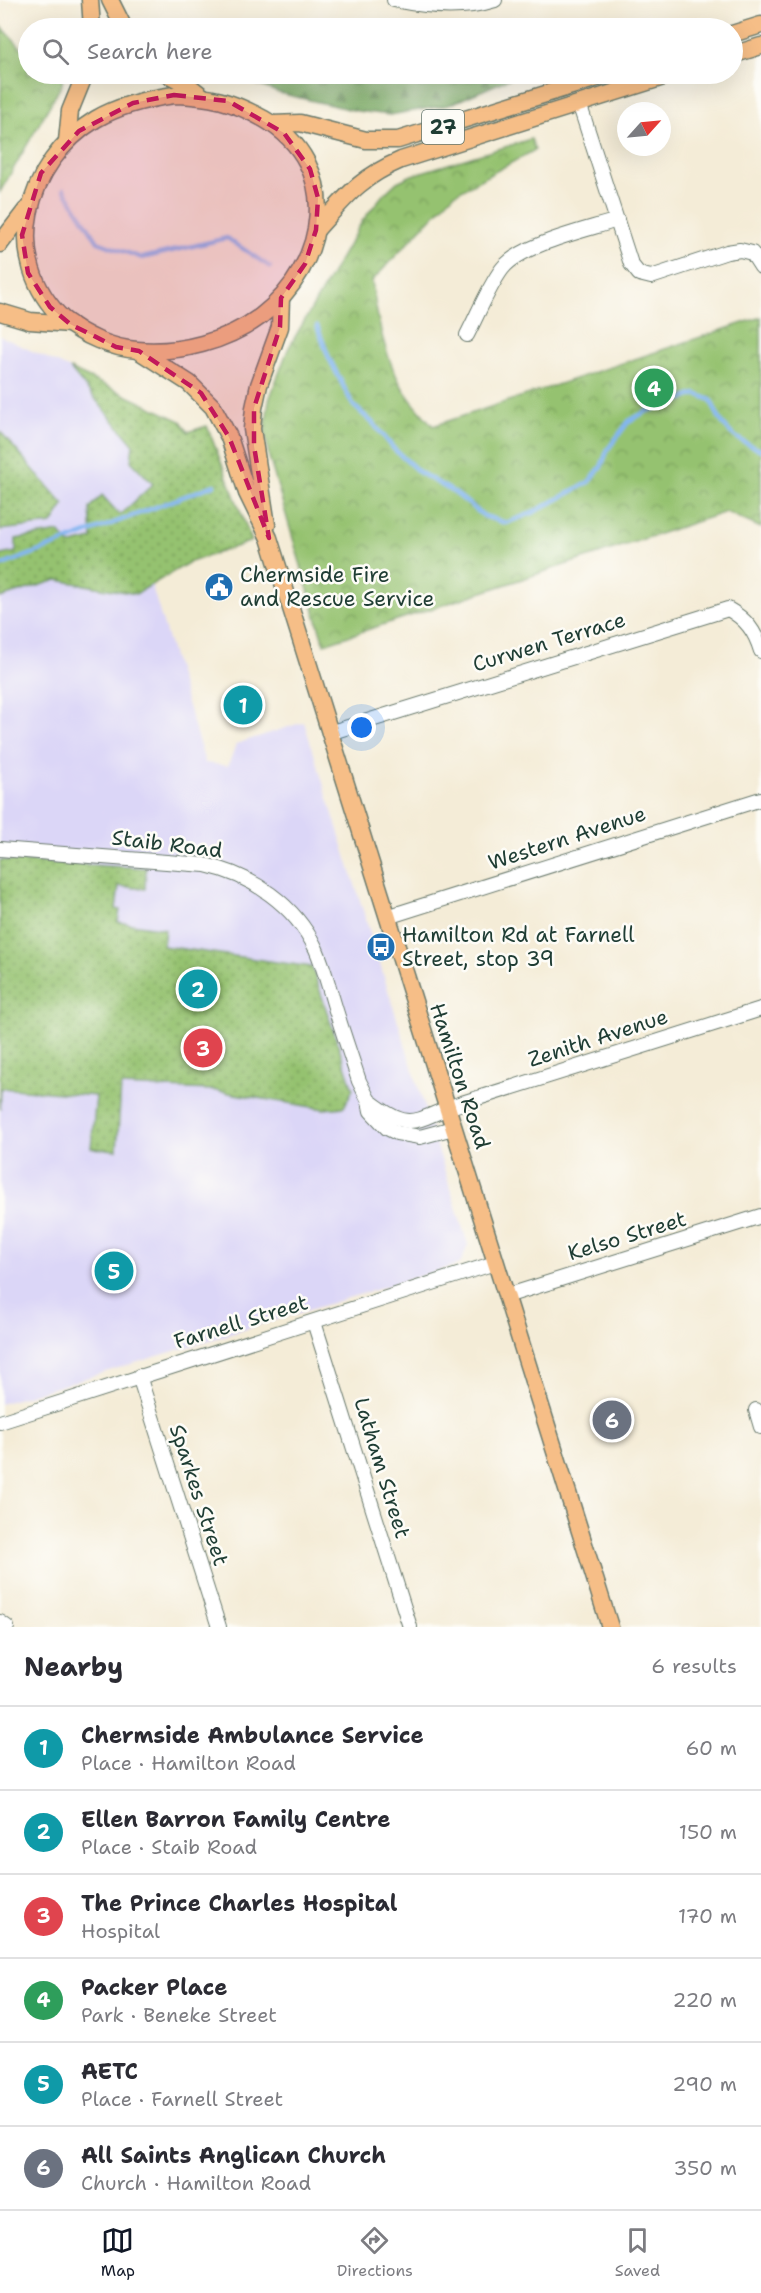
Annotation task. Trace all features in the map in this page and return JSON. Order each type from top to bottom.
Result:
[{"type":"main road","points":[[90,0],[91,18]]},
{"type":"main road","points":[[110,0],[119,18]]},
{"type":"main road","points":[[743,31],[761,25]]},
{"type":"main road","points":[[743,52],[761,46]]},
{"type":"main road","points":[[67,141],[70,111],[81,84]]},
{"type":"main road","points":[[186,84],[202,96]]},
{"type":"main road","name":"27","points":[[272,124],[300,123],[366,140],[398,140],[578,84]]},
{"type":"main road","name":"27","points":[[0,312],[30,321],[70,324],[85,334],[116,347],[139,351],[178,349],[214,340],[260,317],[281,298],[305,264],[316,230],[346,195],[378,171],[421,153],[642,84]]},
{"type":"main road","points":[[70,324],[50,307],[28,273],[22,248],[27,210],[41,173],[67,141],[97,119],[133,103],[174,95],[202,96],[238,105],[272,124],[294,143],[310,170],[318,198],[316,230]]},
{"type":"main road","points":[[0,244],[27,210]]},
{"type":"main road","name":"Hamilton Road","points":[[269,538],[263,487],[252,429],[259,385],[280,327],[281,298]]},
{"type":"main road","name":"Hamilton Road","points":[[139,351],[189,383],[213,407],[229,437],[247,493],[269,538],[610,1627]]},
{"type":"street","points":[[394,0],[423,6],[478,6],[495,0]]},
{"type":"street","points":[[579,104],[631,264],[639,274],[651,277],[727,252],[740,250],[752,253],[759,260],[761,267]]},
{"type":"street","points":[[467,335],[503,268],[518,255],[538,245],[617,220]]},
{"type":"street","name":"Curwen Terrace","points":[[329,733],[728,609],[744,617],[761,651]]},
{"type":"street","name":"Western Avenue","points":[[387,917],[761,799]]},
{"type":"street","name":"Staib Road","points":[[0,849],[199,864],[225,871],[256,884],[281,902],[309,936],[321,962],[359,1081],[369,1101],[371,1111],[397,1133],[420,1137],[453,1128]]},
{"type":"street","name":"Zenith Avenue","points":[[447,1108],[761,1009]]},
{"type":"street","points":[[369,1101],[393,1118],[402,1121],[419,1120],[447,1108]]},
{"type":"street","name":"Kelso Street","points":[[506,1296],[761,1216]]},
{"type":"street","name":"Farnell Street","points":[[0,1422],[495,1263]]},
{"type":"street","name":"Latham Street","points":[[314,1322],[410,1627]]},
{"type":"street","name":"Sparkes Street","points":[[139,1376],[219,1627]]},
{"type":"street","points":[[756,1410],[761,1426]]},
{"type":"street","points":[[0,1622],[7,1627]]},
{"type":"highlighted area","points":[[174,95],[228,101],[284,133],[310,169],[318,198],[316,230],[305,264],[281,298],[280,327],[254,408],[254,446],[269,538],[229,437],[201,393],[139,351],[116,347],[70,324],[50,307],[28,273],[22,235],[41,173],[79,131],[133,103]]},
{"type":"shaded area","points":[[0,336],[181,421],[188,432],[207,426],[240,521],[142,553],[205,763],[228,766],[236,744],[304,722],[468,1245],[460,1264],[0,1404]]},
{"type":"green space","points":[[2,27],[18,44],[18,84],[62,84],[0,192]]},
{"type":"green space","points":[[256,84],[402,84],[421,87],[444,84],[497,84],[449,105],[390,115],[357,111],[279,93]]},
{"type":"green space","points":[[531,139],[535,150],[454,194],[372,281],[384,342],[400,384],[433,426],[761,317],[761,528],[726,512],[324,644],[269,457],[265,430],[269,400],[288,349],[363,220],[382,196],[397,182],[412,175]]},
{"type":"green space","points":[[70,369],[181,421],[188,432],[207,426],[252,541],[188,563],[136,594],[57,580],[0,598],[0,555],[16,552],[16,539],[59,532],[69,545],[92,539],[90,508],[102,495],[120,515],[153,484],[131,461],[133,444]]},
{"type":"green space","points":[[0,431],[64,505],[52,524],[0,530]]},
{"type":"green space","points":[[0,860],[146,868],[145,889],[119,886],[116,909],[120,910],[118,922],[165,929],[163,946],[312,967],[353,1089],[344,1107],[324,1109],[211,1090],[121,1086],[117,1150],[91,1148],[96,1096],[1,1088],[0,1109]]},
{"type":"waterway","points":[[64,189],[98,242],[142,258],[227,238],[270,267]]},
{"type":"waterway","points":[[317,326],[329,358],[353,405],[374,424],[394,449],[419,472],[455,493],[484,516],[506,523],[532,513],[589,482],[601,467],[608,449],[629,421],[647,411],[696,394],[711,400],[724,426],[730,432],[743,442],[761,450]]},
{"type":"waterway","points":[[0,566],[214,485]]},
{"type":"place","name":"Packer Place","points":[[654,388]]},
{"type":"place","name":"Chermside Fire and Rescue Service","points":[[219,587]]},
{"type":"place","name":"Chermside Ambulance Service","points":[[243,705]]},
{"type":"place","name":"Hamilton Rd at Farnell Street, stop 39","points":[[381,947]]},
{"type":"place","name":"Ellen Barron Family Centre","points":[[198,989]]},
{"type":"place","name":"The Prince Charles Hospital","points":[[203,1048]]},
{"type":"place","name":"AETC","points":[[114,1271]]},
{"type":"place","name":"All Saints Anglican Church","points":[[612,1420]]}]
